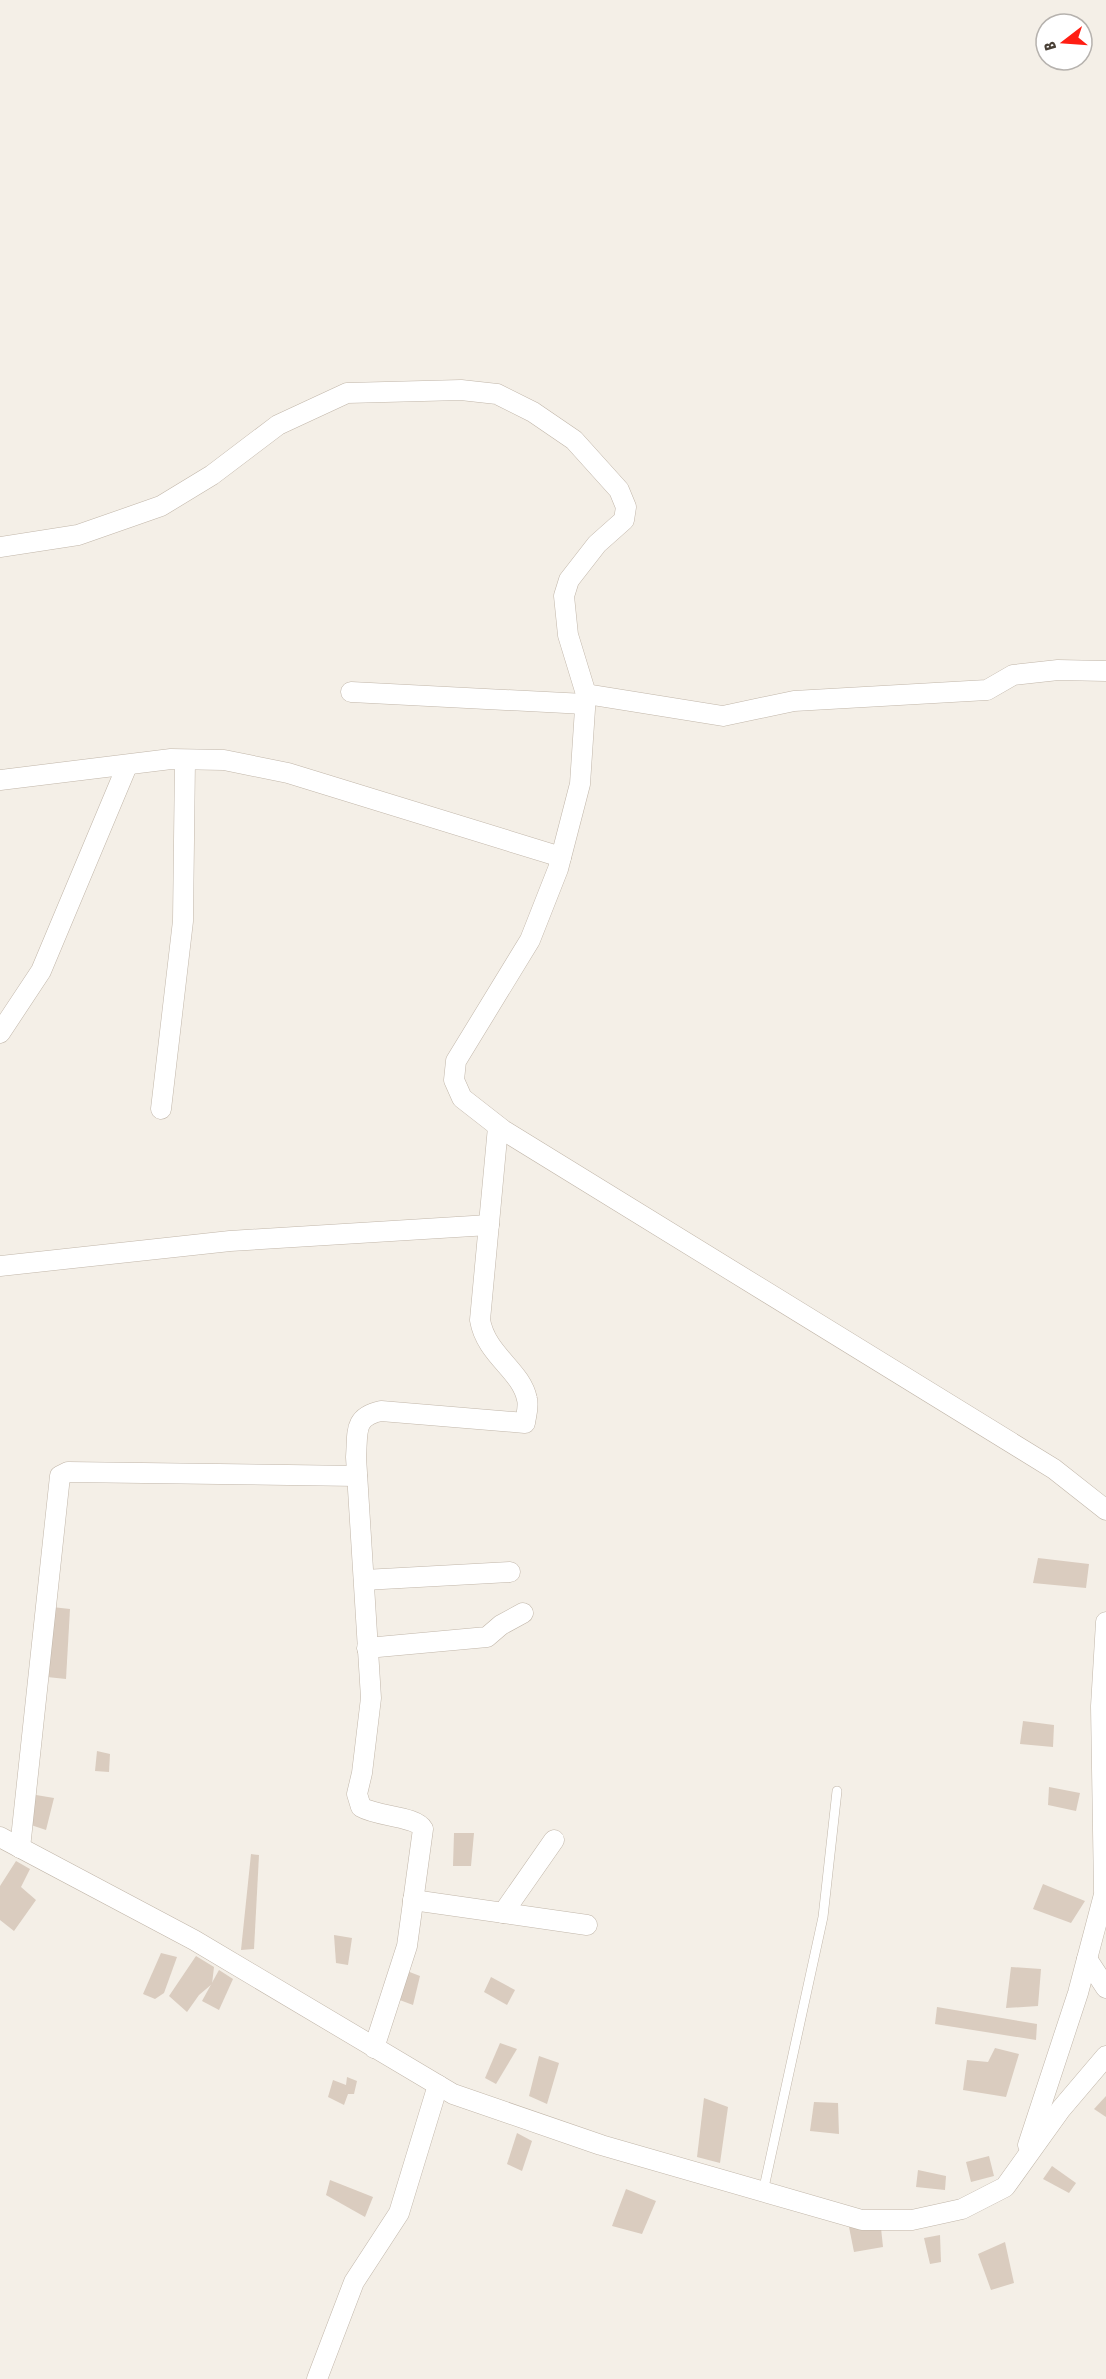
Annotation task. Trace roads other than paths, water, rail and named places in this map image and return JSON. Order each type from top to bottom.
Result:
[{"type":"street","points":[[0,547],[78,535],[161,506],[212,475],[278,425],[347,393],[461,390],[497,394],[533,412],[574,440],[619,490],[626,507],[624,520],[597,544],[569,580],[564,596],[568,635],[585,699],[580,784],[561,856],[530,940],[456,1061],[454,1080],[462,1098],[498,1127],[1054,1469],[1106,1510]]},
{"type":"street","points":[[351,692],[585,699],[723,716],[794,701],[987,690],[1013,675],[1058,670],[1106,671]]},
{"type":"street","points":[[0,780],[171,759],[224,760],[288,773],[561,856]]},
{"type":"street","points":[[161,1109],[183,921],[185,760]]},
{"type":"street","points":[[0,1033],[41,971],[127,765]]},
{"type":"street","points":[[374,2048],[407,1946],[423,1829],[415,1820],[373,1814],[361,1808],[357,1794],[362,1773],[370,1698],[356,1457],[359,1424],[367,1414],[381,1411],[525,1423],[528,1402],[524,1388],[482,1334],[480,1320],[498,1127]]},
{"type":"street","points":[[0,1266],[230,1241],[489,1225]]},
{"type":"street","points":[[20,1848],[60,1476],[68,1472],[357,1476]]},
{"type":"street","points":[[363,1580],[510,1572]]},
{"type":"street","points":[[367,1648],[487,1637],[501,1625],[523,1613]]},
{"type":"street","points":[[1022,2164],[1078,1993],[1105,1889],[1103,1706],[1106,1622]]},
{"type":"street","points":[[0,1838],[194,1940],[453,2094],[601,2145],[862,2220],[912,2220],[962,2209],[1005,2187],[1061,2109],[1106,2056]]},
{"type":"street","points":[[503,1913],[554,1840]]},
{"type":"street","points":[[413,1900],[586,1924]]},
{"type":"street","points":[[1087,1959],[1106,1988]]},
{"type":"street","points":[[317,2379],[354,2282],[399,2213],[438,2085]]},
{"type":"lane","points":[[763,2192],[823,1917],[837,1791]]}]
